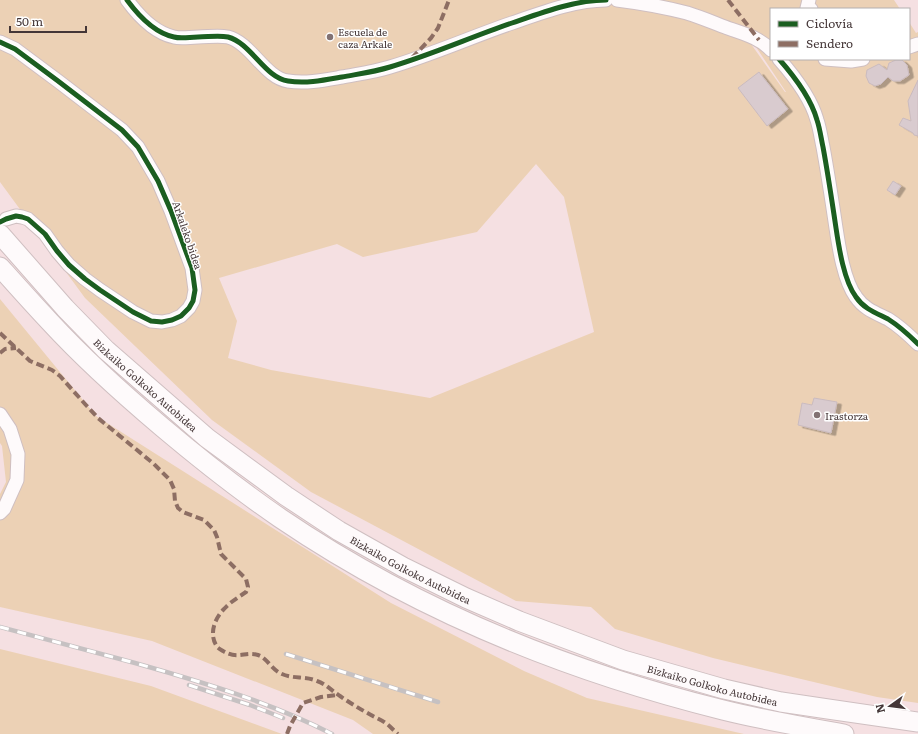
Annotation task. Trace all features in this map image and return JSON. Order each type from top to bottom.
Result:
[{"type":"highway","name":"Bizkaiko Golkoko Autobidea","points":[[3,226],[65,308],[106,350],[207,438],[286,496],[339,531],[403,567],[466,598],[519,621],[623,660],[724,688],[782,702],[828,710],[918,722]]},
{"type":"highway","name":"Bizkaiko Golkoko Autobidea","points":[[0,267],[93,366],[185,446],[244,493],[279,518],[375,576],[484,630],[612,679],[726,711],[844,734]]},
{"type":"street","points":[[127,0],[134,10],[163,33],[175,37],[219,36],[230,38],[240,43],[273,74],[282,80],[304,82],[363,74],[389,67],[539,14],[569,6],[598,0],[606,0]]},
{"type":"street","points":[[617,0],[688,14],[769,45]]},
{"type":"street","name":"Arkaleko bidea","points":[[0,42],[15,49],[58,81],[122,130],[138,147],[161,187],[190,261],[195,290],[193,301],[189,308],[181,316],[162,322],[151,320],[133,312],[85,279],[69,265],[45,234],[28,220],[16,216],[3,226]]},
{"type":"street","points":[[780,60],[790,71],[800,87],[817,120],[829,178],[842,262],[855,297],[872,312],[888,320],[907,333],[918,344]]},
{"type":"street","points":[[838,60],[856,60]]},
{"type":"street","points":[[0,414],[10,430],[18,454],[17,480],[4,509],[0,513]]},
{"type":"shaded area","points":[[0,0],[894,0],[899,8],[770,8],[770,60],[910,60],[910,24],[916,33],[918,32],[918,703],[877,697],[713,658],[615,629],[591,607],[516,601],[311,492],[212,420],[85,298],[0,182]],"holes":[[[751,44],[754,44],[786,92]],[[536,164],[564,197],[594,332],[430,398],[271,370],[228,358],[237,321],[219,278],[337,244],[363,257],[477,232]]]},
{"type":"shaded area","points":[[0,299],[96,416],[391,603],[524,671],[587,698],[744,734],[373,734],[353,720],[152,641],[0,607],[0,494],[6,482],[2,446],[0,443]]},
{"type":"shaded area","points":[[0,649],[151,686],[282,734],[0,734]]},
{"type":"building","points":[[896,60],[902,60],[907,65],[909,75],[900,81],[893,81],[888,77],[881,84],[875,86],[869,83],[866,76],[867,70],[879,64],[887,70],[889,63]]},
{"type":"building","points":[[759,72],[788,109],[767,126],[738,88]]},
{"type":"building","points":[[918,80],[918,136],[899,125],[903,118],[911,121],[908,101]]},
{"type":"building","points":[[893,181],[901,186],[895,195],[887,190]]},
{"type":"building","name":"Irastorza","points":[[814,398],[837,402],[831,433],[798,425],[802,403],[812,405]]},
{"type":"railway","points":[[0,627],[135,663],[210,685],[260,702],[332,734]]},
{"type":"railway","points":[[286,654],[438,702]]},
{"type":"railway","points":[[189,685],[250,705],[283,718]]},
{"type":"marked path","points":[[412,58],[431,38],[438,28],[449,0]]},
{"type":"marked path","points":[[728,0],[759,40]]},
{"type":"marked path","points":[[0,333],[30,361],[52,370],[60,376],[98,418],[154,464],[170,480],[174,489],[175,501],[178,508],[183,512],[204,520],[214,530],[221,554],[246,579],[248,587],[246,592],[226,606],[218,617],[213,631],[213,636],[217,647],[228,654],[233,655],[258,655],[275,670],[282,674],[313,679],[320,682],[351,704],[385,723],[398,734]]},
{"type":"marked path","points":[[0,353],[5,349],[16,348]]},
{"type":"marked path","points":[[287,734],[303,703],[321,697],[338,695]]},
{"type":"cycle path","points":[[127,0],[136,12],[160,32],[180,38],[217,36],[228,37],[236,40],[244,46],[272,74],[288,81],[302,82],[329,79],[384,69],[546,11],[582,2],[606,0]]},
{"type":"cycle path","points":[[0,42],[15,49],[58,81],[122,130],[138,147],[158,181],[192,268],[195,290],[193,301],[189,308],[181,316],[162,322],[151,321],[133,312],[85,279],[69,265],[45,234],[28,219],[16,216],[0,222]]},
{"type":"cycle path","points":[[780,60],[796,80],[811,104],[817,120],[825,157],[840,254],[848,282],[856,297],[863,305],[888,319],[918,344]]},
{"type":"place","name":"Escuela de caza Arkale","points":[[330,37]]},
{"type":"place","name":"Irastorza","points":[[817,415]]}]
